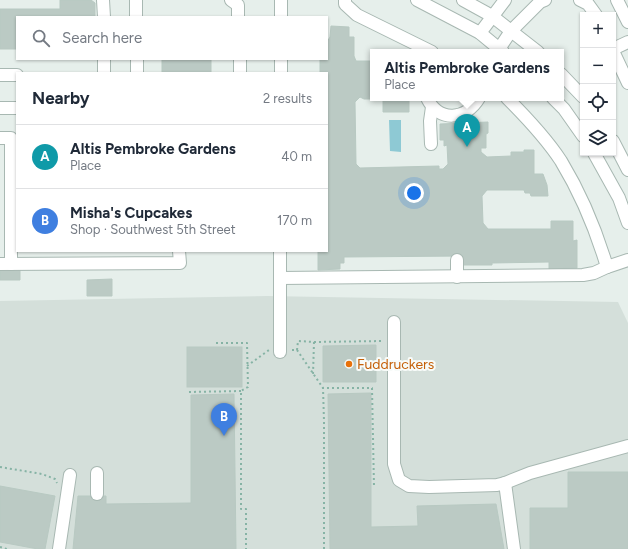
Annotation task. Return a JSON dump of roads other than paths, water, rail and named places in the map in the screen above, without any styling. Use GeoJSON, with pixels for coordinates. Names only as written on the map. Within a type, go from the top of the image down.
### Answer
{"type":"FeatureCollection","features":[{"type":"Feature","properties":{"kind":"street"},"geometry":{"type":"LineString","coordinates":[[104,0],[104,16]]}},
{"type":"Feature","properties":{"kind":"street"},"geometry":{"type":"LineString","coordinates":[[136,0],[136,16]]}},
{"type":"Feature","properties":{"kind":"street"},"geometry":{"type":"LineString","coordinates":[[231,0],[238,5],[238,16]]}},
{"type":"Feature","properties":{"kind":"street"},"geometry":{"type":"LineString","coordinates":[[281,0],[281,16]]}},
{"type":"Feature","properties":{"kind":"street"},"geometry":{"type":"LineString","coordinates":[[345,0],[345,4],[357,15],[426,49]]}},
{"type":"Feature","properties":{"kind":"street"},"geometry":{"type":"LineString","coordinates":[[417,0],[480,33],[498,49]]}},
{"type":"Feature","properties":{"kind":"street"},"geometry":{"type":"LineString","coordinates":[[463,0],[492,16],[534,49]]}},
{"type":"Feature","properties":{"kind":"street"},"geometry":{"type":"LineString","coordinates":[[480,33],[505,0]]}},
{"type":"Feature","properties":{"kind":"street"},"geometry":{"type":"LineString","coordinates":[[501,49],[511,31],[540,2],[545,0]]}},
{"type":"Feature","properties":{"kind":"street"},"geometry":{"type":"LineString","coordinates":[[580,0],[588,4],[594,12]]}},
{"type":"Feature","properties":{"kind":"street"},"geometry":{"type":"LineString","coordinates":[[617,0],[628,22]]}},
{"type":"Feature","properties":{"kind":"street"},"geometry":{"type":"LineString","coordinates":[[616,48],[628,42]]}},
{"type":"Feature","properties":{"kind":"street"},"geometry":{"type":"LineString","coordinates":[[616,57],[628,83]]}},
{"type":"Feature","properties":{"kind":"street"},"geometry":{"type":"LineString","coordinates":[[104,60],[104,72]]}},
{"type":"Feature","properties":{"kind":"street"},"geometry":{"type":"LineString","coordinates":[[137,60],[137,72]]}},
{"type":"Feature","properties":{"kind":"street"},"geometry":{"type":"LineString","coordinates":[[240,60],[240,72]]}},
{"type":"Feature","properties":{"kind":"street"},"geometry":{"type":"LineString","coordinates":[[281,60],[281,72]]}},
{"type":"Feature","properties":{"kind":"street"},"geometry":{"type":"LineString","coordinates":[[0,75],[16,75]]}},
{"type":"Feature","properties":{"kind":"street"},"geometry":{"type":"LineString","coordinates":[[564,77],[580,94]]}},
{"type":"Feature","properties":{"kind":"street"},"geometry":{"type":"LineString","coordinates":[[429,103],[440,113],[449,116],[467,112],[477,101]]}},
{"type":"Feature","properties":{"kind":"street"},"geometry":{"type":"LineString","coordinates":[[510,101],[530,122],[560,160],[582,197],[607,267]]}},
{"type":"Feature","properties":{"kind":"street"},"geometry":{"type":"LineString","coordinates":[[556,101],[564,109],[580,132]]}},
{"type":"Feature","properties":{"kind":"street"},"geometry":{"type":"LineString","coordinates":[[429,103],[431,144]]}},
{"type":"Feature","properties":{"kind":"street"},"geometry":{"type":"LineString","coordinates":[[0,108],[16,108]]}},
{"type":"Feature","properties":{"kind":"street"},"geometry":{"type":"LineString","coordinates":[[0,138],[11,138],[6,264],[136,257],[180,263],[180,252]]}},
{"type":"Feature","properties":{"kind":"street"},"geometry":{"type":"LineString","coordinates":[[616,147],[628,170]]}},
{"type":"Feature","properties":{"kind":"street"},"geometry":{"type":"LineString","coordinates":[[596,156],[619,198],[628,223]]}},
{"type":"Feature","properties":{"kind":"street"},"geometry":{"type":"LineString","coordinates":[[280,252],[281,350]]}},
{"type":"Feature","properties":{"kind":"street"},"geometry":{"type":"LineString","coordinates":[[457,260],[457,277]]}},
{"type":"Feature","properties":{"kind":"street"},"geometry":{"type":"LineString","coordinates":[[280,278],[583,275],[594,273],[628,260]]}},
{"type":"Feature","properties":{"kind":"street"},"geometry":{"type":"LineString","coordinates":[[394,322],[394,464],[399,480],[409,486],[488,486],[505,483],[530,473],[628,446]]}},
{"type":"Feature","properties":{"kind":"street"},"geometry":{"type":"LineString","coordinates":[[97,473],[97,494]]}},
{"type":"Feature","properties":{"kind":"street"},"geometry":{"type":"LineString","coordinates":[[60,549],[70,475]]}},
{"type":"Feature","properties":{"kind":"street"},"geometry":{"type":"LineString","coordinates":[[505,483],[514,549]]}},
{"type":"Feature","properties":{"kind":"water"},"geometry":{"type":"Polygon","coordinates":[[[389,120],[401,120],[401,152],[390,151],[389,120]]]}},
{"type":"Feature","properties":{"kind":"place","name":"Altis Pembroke Gardens"},"geometry":{"type":"Point","coordinates":[467,147]}},
{"type":"Feature","properties":{"kind":"place","name":"Fuddruckers"},"geometry":{"type":"Point","coordinates":[349,364]}},
{"type":"Feature","properties":{"kind":"place","name":"Misha's Cupcakes"},"geometry":{"type":"Point","coordinates":[224,436]}}]}
